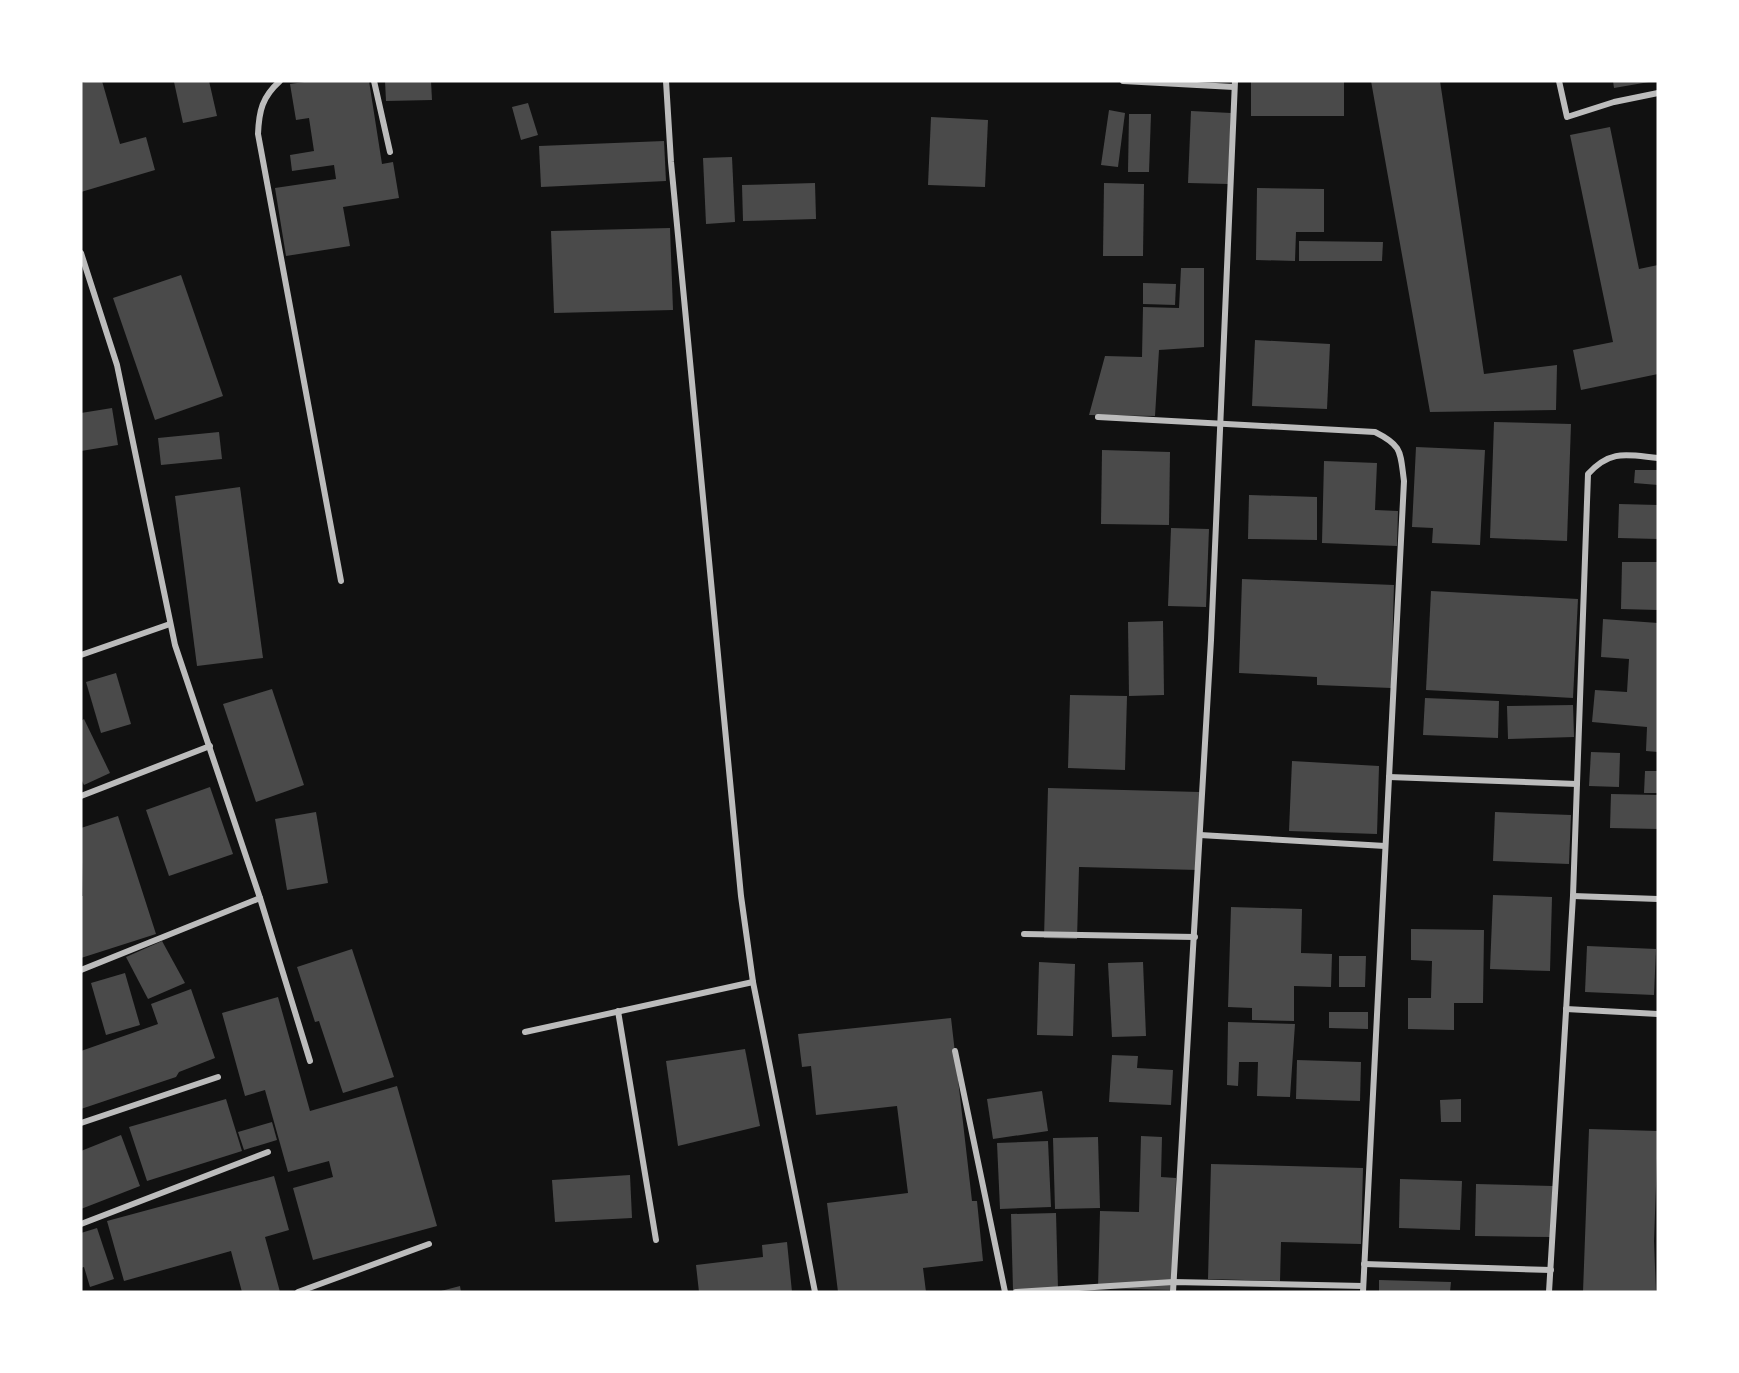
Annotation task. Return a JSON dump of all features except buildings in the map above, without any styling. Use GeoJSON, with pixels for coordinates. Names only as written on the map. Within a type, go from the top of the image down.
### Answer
{"type":"FeatureCollection","features":[{"type":"Feature","properties":{"kind":"street"},"geometry":{"type":"LineString","coordinates":[[280,81],[263,100],[258,134],[341,581]]}},
{"type":"Feature","properties":{"kind":"street"},"geometry":{"type":"LineString","coordinates":[[374,81],[390,152]]}},
{"type":"Feature","properties":{"kind":"street"},"geometry":{"type":"LineString","coordinates":[[666,81],[671,162],[740,884],[753,982],[815,1292]]}},
{"type":"Feature","properties":{"kind":"street"},"geometry":{"type":"LineString","coordinates":[[1123,81],[1235,84],[1221,424],[1195,937],[1173,1292]]}},
{"type":"Feature","properties":{"kind":"street"},"geometry":{"type":"LineString","coordinates":[[1559,81],[1567,117],[1614,102],[1658,93]]}},
{"type":"Feature","properties":{"kind":"street"},"geometry":{"type":"LineString","coordinates":[[81,253],[117,365],[170,624],[261,898],[310,1061]]}},
{"type":"Feature","properties":{"kind":"street"},"geometry":{"type":"LineString","coordinates":[[1016,1292],[1173,1282],[1363,1289],[1404,482],[1401,458],[1394,441],[1375,432],[1098,417]]}},
{"type":"Feature","properties":{"kind":"street"},"geometry":{"type":"LineString","coordinates":[[1549,1292],[1573,896],[1588,474],[1600,461],[1619,454],[1658,458]]}},
{"type":"Feature","properties":{"kind":"street"},"geometry":{"type":"LineString","coordinates":[[81,655],[170,624]]}},
{"type":"Feature","properties":{"kind":"street"},"geometry":{"type":"LineString","coordinates":[[81,796],[210,746]]}},
{"type":"Feature","properties":{"kind":"street"},"geometry":{"type":"LineString","coordinates":[[1389,777],[1577,784]]}},
{"type":"Feature","properties":{"kind":"street"},"geometry":{"type":"LineString","coordinates":[[1200,835],[1385,846]]}},
{"type":"Feature","properties":{"kind":"street"},"geometry":{"type":"LineString","coordinates":[[1573,896],[1658,899]]}},
{"type":"Feature","properties":{"kind":"street"},"geometry":{"type":"LineString","coordinates":[[81,969],[261,898]]}},
{"type":"Feature","properties":{"kind":"street"},"geometry":{"type":"LineString","coordinates":[[1024,934],[1195,937]]}},
{"type":"Feature","properties":{"kind":"street"},"geometry":{"type":"LineString","coordinates":[[525,1032],[753,982]]}},
{"type":"Feature","properties":{"kind":"street"},"geometry":{"type":"LineString","coordinates":[[1566,1009],[1658,1014]]}},
{"type":"Feature","properties":{"kind":"street"},"geometry":{"type":"LineString","coordinates":[[618,1011],[656,1240]]}},
{"type":"Feature","properties":{"kind":"street"},"geometry":{"type":"LineString","coordinates":[[956,1051],[1005,1292]]}},
{"type":"Feature","properties":{"kind":"street"},"geometry":{"type":"LineString","coordinates":[[81,1123],[218,1077]]}},
{"type":"Feature","properties":{"kind":"street"},"geometry":{"type":"LineString","coordinates":[[81,1224],[268,1152]]}},
{"type":"Feature","properties":{"kind":"street"},"geometry":{"type":"LineString","coordinates":[[298,1292],[429,1244]]}},
{"type":"Feature","properties":{"kind":"street"},"geometry":{"type":"LineString","coordinates":[[1364,1264],[1551,1270]]}}]}
